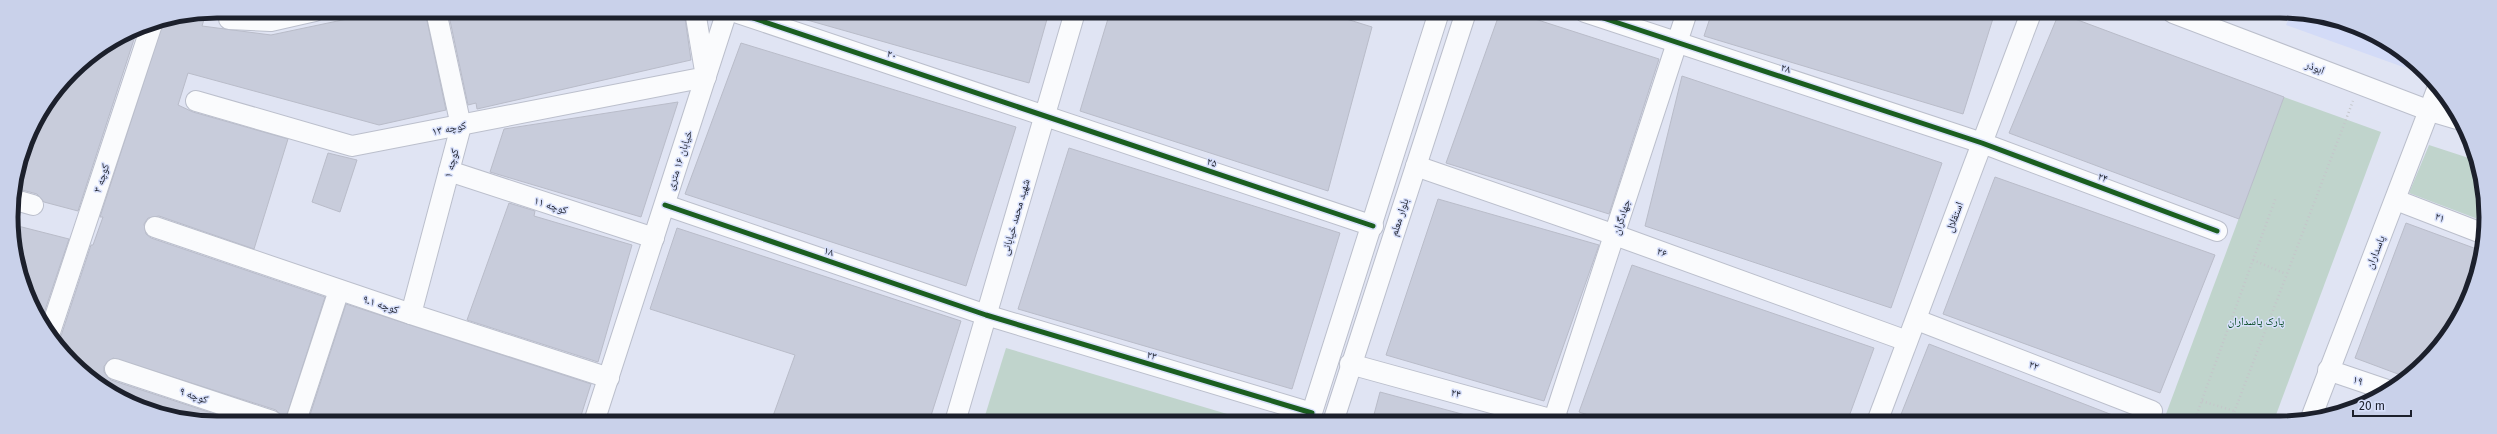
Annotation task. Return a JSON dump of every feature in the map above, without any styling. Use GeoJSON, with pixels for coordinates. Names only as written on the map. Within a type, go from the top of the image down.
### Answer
{"type":"FeatureCollection","features":[{"type":"Feature","properties":{"kind":"street"},"geometry":{"type":"LineString","coordinates":[[229,19],[271,20],[281,18]]}},
{"type":"Feature","properties":{"kind":"street","name":"کوچه ۱"},"geometry":{"type":"LineString","coordinates":[[411,314],[461,126],[438,18]]}},
{"type":"Feature","properties":{"kind":"street"},"geometry":{"type":"LineString","coordinates":[[696,18],[706,77]]}},
{"type":"Feature","properties":{"kind":"street","name":"خیابان ۱۶ متری"},"geometry":{"type":"LineString","coordinates":[[596,416],[725,18]]}},
{"type":"Feature","properties":{"kind":"street","name":"۲۰"},"geometry":{"type":"LineString","coordinates":[[753,18],[1045,116]]}},
{"type":"Feature","properties":{"kind":"street","name":"شهید محمد خیابانی"},"geometry":{"type":"LineString","coordinates":[[957,416],[1073,18]]}},
{"type":"Feature","properties":{"kind":"street","name":"بلوار معلم"},"geometry":{"type":"LineString","coordinates":[[1312,416],[1373,226],[1437,18]]}},
{"type":"Feature","properties":{"kind":"street","name":"بلوار معلم"},"geometry":{"type":"LineString","coordinates":[[1335,416],[1350,364],[1464,18]]}},
{"type":"Feature","properties":{"kind":"street","name":"۲۸"},"geometry":{"type":"LineString","coordinates":[[1603,18],[1982,142]]}},
{"type":"Feature","properties":{"kind":"street","name":"جهادگران"},"geometry":{"type":"LineString","coordinates":[[1558,416],[1684,18]]}},
{"type":"Feature","properties":{"kind":"street","name":"استقلال"},"geometry":{"type":"LineString","coordinates":[[1879,416],[1907,341],[1917,320],[2029,18]]}},
{"type":"Feature","properties":{"kind":"street","name":"ابوذر"},"geometry":{"type":"LineString","coordinates":[[2202,18],[2220,21],[2359,84],[2430,111],[2452,117]]}},
{"type":"Feature","properties":{"kind":"street","name":"کوچه ۳"},"geometry":{"type":"LineString","coordinates":[[52,327],[150,30]]}},
{"type":"Feature","properties":{"kind":"street","name":"کوچه ۱۳"},"geometry":{"type":"LineString","coordinates":[[196,101],[352,146],[461,126],[706,77]]}},
{"type":"Feature","properties":{"kind":"street","name":"پاسداران"},"geometry":{"type":"LineString","coordinates":[[2313,413],[2328,370],[2396,200],[2436,93]]}},
{"type":"Feature","properties":{"kind":"street","name":"۲۵"},"geometry":{"type":"LineString","coordinates":[[1045,116],[1373,226]]}},
{"type":"Feature","properties":{"kind":"street","name":"۲۴"},"geometry":{"type":"LineString","coordinates":[[1982,142],[2217,231]]}},
{"type":"Feature","properties":{"kind":"street","name":"۲۶"},"geometry":{"type":"LineString","coordinates":[[1416,166],[1615,235],[1907,341]]}},
{"type":"Feature","properties":{"kind":"street","name":"کوچه ۱۱"},"geometry":{"type":"LineString","coordinates":[[449,171],[654,238]]}},
{"type":"Feature","properties":{"kind":"street","name":"۲۱"},"geometry":{"type":"LineString","coordinates":[[2396,200],[2479,232]]}},
{"type":"Feature","properties":{"kind":"street"},"geometry":{"type":"LineString","coordinates":[[18,202],[33,205]]}},
{"type":"Feature","properties":{"kind":"street","name":"۱۸"},"geometry":{"type":"LineString","coordinates":[[665,205],[986,315]]}},
{"type":"Feature","properties":{"kind":"street","name":"کوچه ۹.۱"},"geometry":{"type":"LineString","coordinates":[[155,227],[411,314],[609,378]]}},
{"type":"Feature","properties":{"kind":"street"},"geometry":{"type":"LineString","coordinates":[[298,416],[339,290]]}},
{"type":"Feature","properties":{"kind":"street","name":"۲۳"},"geometry":{"type":"LineString","coordinates":[[986,315],[1305,416]]}},
{"type":"Feature","properties":{"kind":"street","name":"۲۲"},"geometry":{"type":"LineString","coordinates":[[1917,320],[2152,411]]}},
{"type":"Feature","properties":{"kind":"street","name":"۲۴"},"geometry":{"type":"LineString","coordinates":[[1350,364],[1538,416]]}},
{"type":"Feature","properties":{"kind":"street","name":"کوچه ۹"},"geometry":{"type":"LineString","coordinates":[[115,369],[257,416]]}},
{"type":"Feature","properties":{"kind":"street","name":"۱۹"},"geometry":{"type":"LineString","coordinates":[[2328,370],[2381,388]]}},
{"type":"Feature","properties":{"kind":"path"},"geometry":{"type":"LineString","coordinates":[[2232,416],[2359,84]]}},
{"type":"Feature","properties":{"kind":"path"},"geometry":{"type":"LineString","coordinates":[[2196,416],[2276,197]]}},
{"type":"Feature","properties":{"kind":"path"},"geometry":{"type":"LineString","coordinates":[[2253,260],[2286,274]]}},
{"type":"Feature","properties":{"kind":"path"},"geometry":{"type":"LineString","coordinates":[[2202,401],[2234,410]]}},
{"type":"Feature","properties":{"kind":"shaded area"},"geometry":{"type":"Polygon","coordinates":[[[2289,18],[2293,18],[2332,25],[2356,33],[2380,45],[2408,64],[2406,68],[2286,25],[2289,18]]]}},
{"type":"Feature","properties":{"kind":"green space","name":"پارک پاسداران"},"geometry":{"type":"Polygon","coordinates":[[[2284,97],[2381,132],[2276,416],[2165,416],[2284,97]]]}},
{"type":"Feature","properties":{"kind":"green space"},"geometry":{"type":"Polygon","coordinates":[[[2429,145],[2470,158],[2475,178],[2479,204],[2479,219],[2409,193],[2429,145]]]}},
{"type":"Feature","properties":{"kind":"green space"},"geometry":{"type":"Polygon","coordinates":[[[1006,348],[1234,416],[985,416],[1006,348]]]}},
{"type":"Feature","properties":{"kind":"building"},"geometry":{"type":"Polygon","coordinates":[[[204,18],[202,26],[271,35],[352,18],[426,18],[446,110],[379,125],[188,73],[178,105],[193,112],[288,139],[254,249],[159,216],[148,218],[144,224],[146,234],[151,238],[325,297],[287,416],[281,416],[276,410],[113,358],[104,366],[104,372],[111,380],[221,416],[204,416],[165,409],[141,401],[106,382],[76,358],[59,338],[91,245],[93,245],[103,217],[100,217],[162,26],[204,18]]]}},
{"type":"Feature","properties":{"kind":"building"},"geometry":{"type":"Polygon","coordinates":[[[449,18],[685,18],[691,60],[477,109],[476,103],[468,105],[449,18]]]}},
{"type":"Feature","properties":{"kind":"building"},"geometry":{"type":"Polygon","coordinates":[[[800,18],[1047,18],[1029,83],[800,18]]]}},
{"type":"Feature","properties":{"kind":"building"},"geometry":{"type":"Polygon","coordinates":[[[1108,18],[1343,18],[1372,27],[1328,191],[1080,111],[1108,18]]]}},
{"type":"Feature","properties":{"kind":"building"},"geometry":{"type":"Polygon","coordinates":[[[1498,18],[1532,18],[1659,59],[1609,214],[1446,163],[1498,18]]]}},
{"type":"Feature","properties":{"kind":"building"},"geometry":{"type":"Polygon","coordinates":[[[1710,18],[1993,18],[1963,114],[1704,36],[1710,18]]]}},
{"type":"Feature","properties":{"kind":"building"},"geometry":{"type":"Polygon","coordinates":[[[2057,18],[2072,18],[2284,97],[2239,219],[2009,133],[2057,18]]]}},
{"type":"Feature","properties":{"kind":"building"},"geometry":{"type":"Polygon","coordinates":[[[135,36],[78,211],[44,202],[37,194],[20,189],[25,165],[33,141],[45,117],[67,86],[86,67],[117,45],[135,36]]]}},
{"type":"Feature","properties":{"kind":"building"},"geometry":{"type":"Polygon","coordinates":[[[741,43],[1016,127],[966,286],[685,194],[741,43]]]}},
{"type":"Feature","properties":{"kind":"building"},"geometry":{"type":"Polygon","coordinates":[[[1682,76],[1942,163],[1891,308],[1645,226],[1682,76]]]}},
{"type":"Feature","properties":{"kind":"building"},"geometry":{"type":"Polygon","coordinates":[[[678,102],[641,217],[490,172],[504,129],[678,102]]]}},
{"type":"Feature","properties":{"kind":"building"},"geometry":{"type":"Polygon","coordinates":[[[1069,148],[1340,233],[1292,389],[1018,309],[1069,148]]]}},
{"type":"Feature","properties":{"kind":"building"},"geometry":{"type":"Polygon","coordinates":[[[328,153],[357,160],[340,212],[312,202],[328,153]]]}},
{"type":"Feature","properties":{"kind":"building"},"geometry":{"type":"Polygon","coordinates":[[[1995,177],[2215,255],[2160,393],[1943,314],[1995,177]]]}},
{"type":"Feature","properties":{"kind":"building"},"geometry":{"type":"Polygon","coordinates":[[[1438,199],[1599,245],[1544,401],[1386,355],[1438,199]]]}},
{"type":"Feature","properties":{"kind":"building"},"geometry":{"type":"Polygon","coordinates":[[[509,203],[535,211],[534,216],[632,245],[598,362],[467,320],[509,203]]]}},
{"type":"Feature","properties":{"kind":"building"},"geometry":{"type":"Polygon","coordinates":[[[2406,223],[2476,249],[2472,269],[2464,293],[2458,305],[2445,328],[2421,358],[2401,375],[2355,358],[2406,223]]]}},
{"type":"Feature","properties":{"kind":"building"},"geometry":{"type":"Polygon","coordinates":[[[18,226],[69,239],[44,314],[33,293],[25,269],[18,226]]]}},
{"type":"Feature","properties":{"kind":"building"},"geometry":{"type":"Polygon","coordinates":[[[677,228],[961,321],[931,416],[773,416],[795,355],[650,309],[677,228]]]}},
{"type":"Feature","properties":{"kind":"building"},"geometry":{"type":"Polygon","coordinates":[[[1632,265],[1874,348],[1849,416],[1591,416],[1579,412],[1632,265]]]}},
{"type":"Feature","properties":{"kind":"building"},"geometry":{"type":"Polygon","coordinates":[[[346,304],[591,384],[581,416],[310,416],[346,304]]]}},
{"type":"Feature","properties":{"kind":"building"},"geometry":{"type":"Polygon","coordinates":[[[1929,344],[2115,416],[1900,416],[1929,344]]]}},
{"type":"Feature","properties":{"kind":"building"},"geometry":{"type":"Polygon","coordinates":[[[1380,392],[1469,416],[1374,416],[1380,392]]]}},
{"type":"Feature","properties":{"kind":"cycle path"},"geometry":{"type":"LineString","coordinates":[[753,18],[1373,226]]}},
{"type":"Feature","properties":{"kind":"cycle path"},"geometry":{"type":"LineString","coordinates":[[1603,18],[1982,143],[2217,231]]}},
{"type":"Feature","properties":{"kind":"cycle path"},"geometry":{"type":"LineString","coordinates":[[665,205],[986,315],[1312,413]]}}]}
